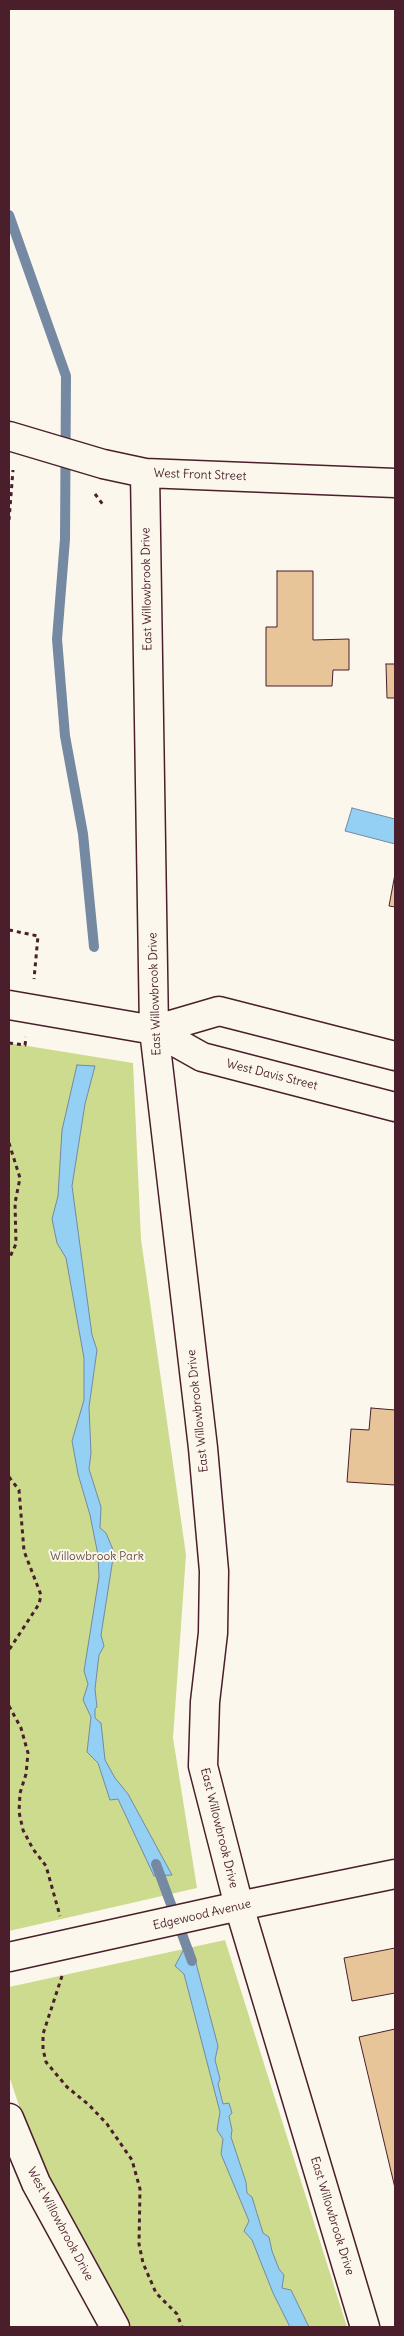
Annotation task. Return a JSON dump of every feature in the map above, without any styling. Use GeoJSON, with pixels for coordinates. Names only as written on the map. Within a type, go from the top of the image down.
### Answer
{"type":"FeatureCollection","features":[{"type":"Feature","properties":{"kind":"street","name":"West Front Street"},"geometry":{"type":"LineString","coordinates":[[14,438],[103,464],[145,473],[395,483]]}},
{"type":"Feature","properties":{"kind":"street","name":"East Willowbrook Drive"},"geometry":{"type":"LineString","coordinates":[[145,473],[154,1030],[203,1448],[214,1571],[213,1633],[205,1702],[203,1766],[240,1906],[365,2327]]}},
{"type":"Feature","properties":{"kind":"street","name":"West Davis Street"},"geometry":{"type":"LineString","coordinates":[[9,1005],[154,1030],[202,1057],[395,1107]]}},
{"type":"Feature","properties":{"kind":"street","name":"West Davis Street"},"geometry":{"type":"LineString","coordinates":[[154,1030],[218,1011],[395,1056]]}},
{"type":"Feature","properties":{"kind":"street","name":"Edgewood Avenue"},"geometry":{"type":"LineString","coordinates":[[9,1958],[240,1906],[395,1874]]}},
{"type":"Feature","properties":{"kind":"street","name":"West Willowbrook Drive"},"geometry":{"type":"LineString","coordinates":[[9,2118],[36,2183],[115,2327]]}},
{"type":"Feature","properties":{"kind":"path"},"geometry":{"type":"LineString","coordinates":[[9,520],[12,469],[18,471]]}},
{"type":"Feature","properties":{"kind":"path"},"geometry":{"type":"LineString","coordinates":[[96,494],[104,506]]}},
{"type":"Feature","properties":{"kind":"path"},"geometry":{"type":"LineString","coordinates":[[9,1143],[20,1178],[15,1203],[16,1244],[9,1259]]}},
{"type":"Feature","properties":{"kind":"path"},"geometry":{"type":"LineString","coordinates":[[9,1477],[19,1490],[24,1551],[41,1595],[39,1604],[9,1650]]}},
{"type":"Feature","properties":{"kind":"path"},"geometry":{"type":"LineString","coordinates":[[9,1706],[21,1728],[28,1753],[26,1774],[20,1793],[19,1812],[23,1830],[33,1849],[46,1866],[67,1945],[67,1958],[43,2034],[46,2062],[66,2086],[89,2105],[107,2124],[132,2160],[140,2189],[139,2244],[143,2263],[156,2293],[177,2314],[182,2327]]}},
{"type":"Feature","properties":{"kind":"green space","name":"Willowbrook Park"},"geometry":{"type":"Polygon","coordinates":[[[9,1043],[133,1063],[141,1239],[186,1555],[173,1738],[197,1888],[9,1931],[9,1043]]]}},
{"type":"Feature","properties":{"kind":"green space"},"geometry":{"type":"Polygon","coordinates":[[[225,1940],[347,2327],[131,2327],[46,2185],[9,2076],[9,1987],[225,1940]]]}},
{"type":"Feature","properties":{"kind":"water"},"geometry":{"type":"Polygon","coordinates":[[[352,808],[395,819],[395,844],[345,831],[352,808]]]}},
{"type":"Feature","properties":{"kind":"water"},"geometry":{"type":"Polygon","coordinates":[[[77,1065],[95,1066],[85,1104],[72,1186],[92,1335],[97,1350],[89,1407],[91,1453],[89,1469],[101,1507],[100,1528],[106,1533],[114,1552],[101,1635],[104,1646],[99,1655],[95,1689],[97,1707],[95,1709],[95,1718],[101,1723],[105,1760],[115,1778],[128,1794],[172,1875],[154,1876],[118,1799],[110,1800],[98,1763],[87,1752],[91,1717],[83,1700],[88,1684],[84,1671],[99,1577],[98,1555],[72,1441],[84,1400],[84,1358],[66,1258],[57,1243],[52,1219],[58,1196],[62,1130],[77,1065]]]}},
{"type":"Feature","properties":{"kind":"water"},"geometry":{"type":"Polygon","coordinates":[[[192,1948],[218,2046],[215,2060],[220,2079],[218,2084],[223,2104],[229,2103],[232,2113],[229,2116],[232,2130],[231,2137],[246,2182],[247,2193],[252,2197],[263,2233],[269,2237],[279,2269],[284,2275],[282,2288],[291,2290],[309,2327],[290,2327],[273,2293],[252,2240],[244,2231],[249,2221],[221,2154],[223,2139],[217,2130],[220,2112],[184,1974],[175,1966],[184,1949],[192,1948]]]}},
{"type":"Feature","properties":{"kind":"building"},"geometry":{"type":"Polygon","coordinates":[[[277,571],[313,571],[313,640],[349,639],[349,670],[333,670],[332,686],[266,686],[266,627],[277,627],[277,571]]]}},
{"type":"Feature","properties":{"kind":"building"},"geometry":{"type":"Polygon","coordinates":[[[386,664],[395,664],[395,698],[387,698],[386,664]]]}},
{"type":"Feature","properties":{"kind":"building"},"geometry":{"type":"Polygon","coordinates":[[[395,874],[395,907],[389,906],[395,874]]]}},
{"type":"Feature","properties":{"kind":"building"},"geometry":{"type":"Polygon","coordinates":[[[371,1408],[395,1410],[395,1485],[347,1482],[351,1429],[369,1430],[371,1408]]]}},
{"type":"Feature","properties":{"kind":"building"},"geometry":{"type":"Polygon","coordinates":[[[395,1948],[395,1993],[352,2001],[344,1958],[395,1948]]]}},
{"type":"Feature","properties":{"kind":"building"},"geometry":{"type":"Polygon","coordinates":[[[395,2029],[395,2188],[359,2037],[395,2029]]]}},
{"type":"Feature","properties":{"kind":"waterway"},"geometry":{"type":"LineString","coordinates":[[9,215],[66,376],[65,539],[57,639],[65,736],[83,834],[94,947]]}},
{"type":"Feature","properties":{"kind":"waterway"},"geometry":{"type":"LineString","coordinates":[[156,1864],[192,1961]]}}]}
